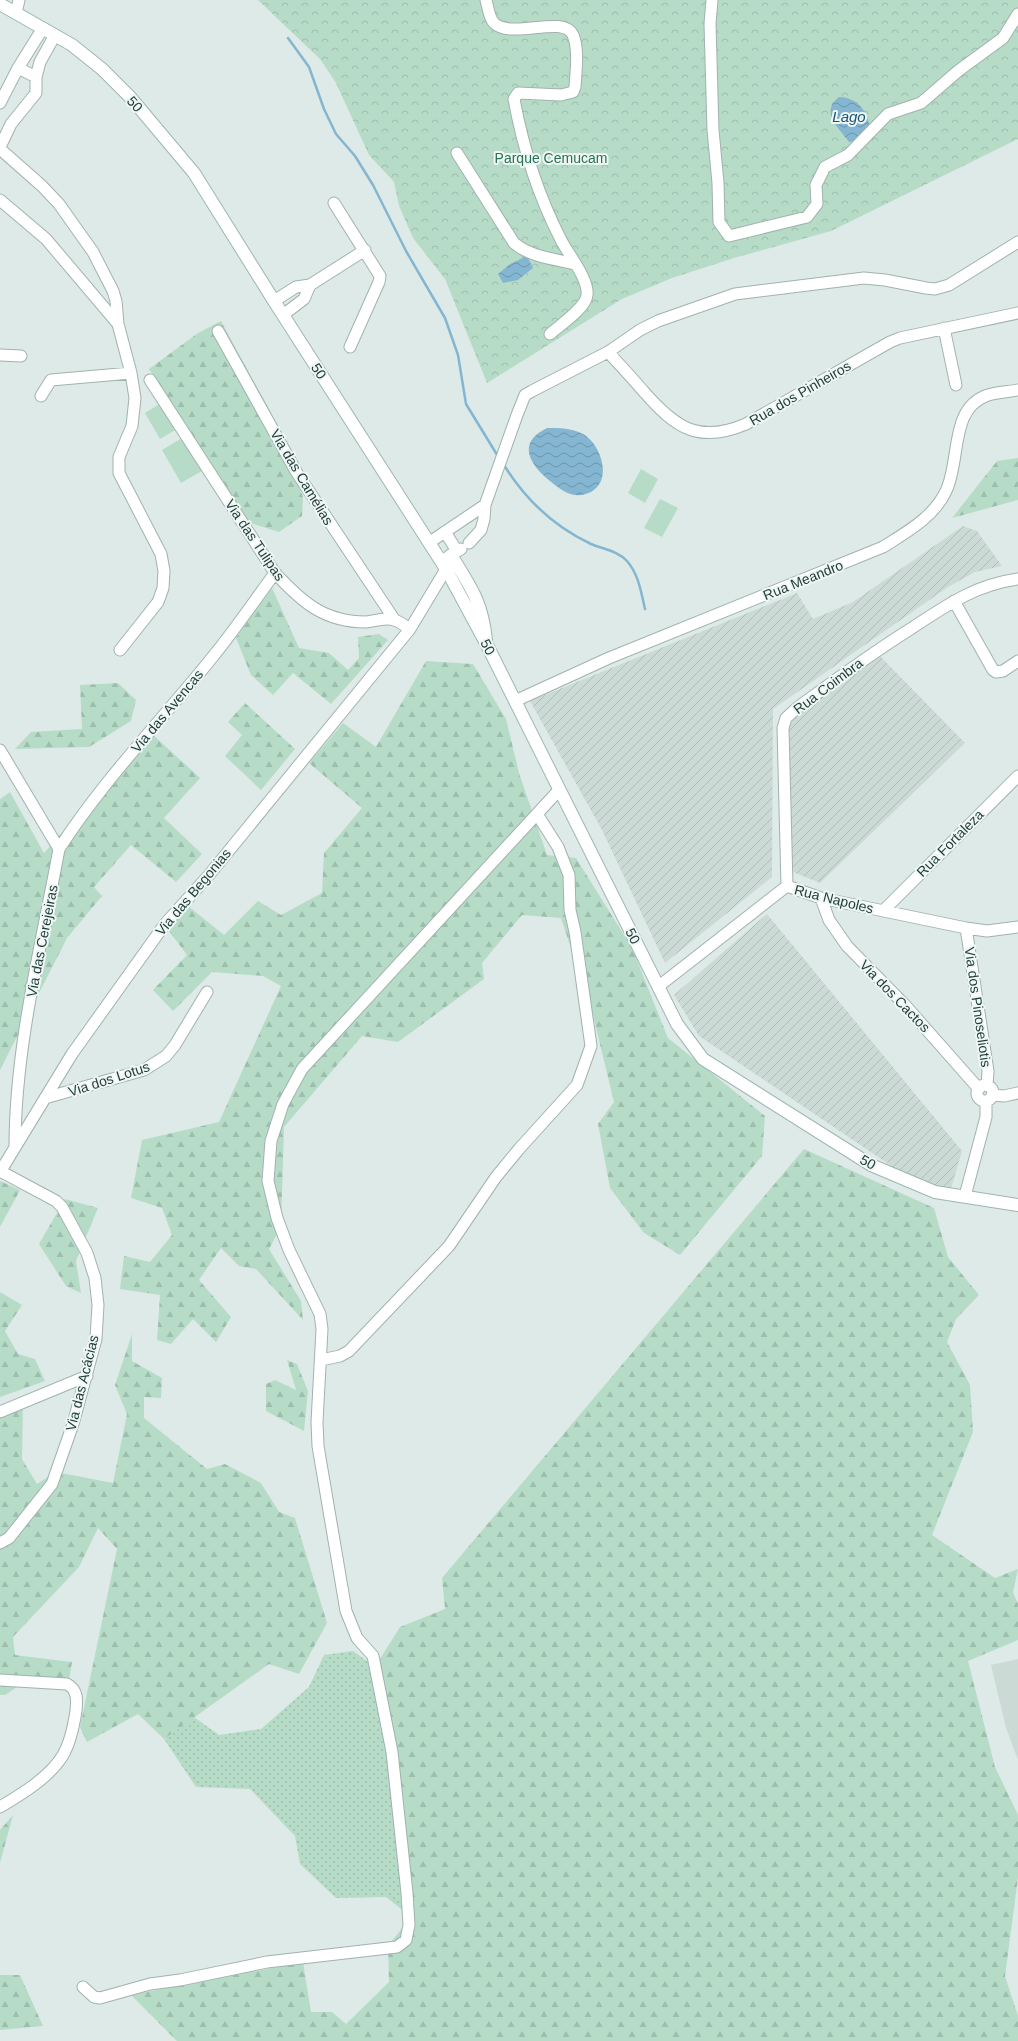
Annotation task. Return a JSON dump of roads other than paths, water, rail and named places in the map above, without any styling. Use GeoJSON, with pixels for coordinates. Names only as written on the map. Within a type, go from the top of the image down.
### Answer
{"type":"FeatureCollection","features":[{"type":"Feature","properties":{"kind":"main road","name":"50"},"geometry":{"type":"LineString","coordinates":[[0,4],[72,46],[102,69],[131,98],[194,173],[274,301],[430,542],[454,554],[487,645],[677,1024],[703,1059],[871,1165],[936,1192],[1018,1206]]}},
{"type":"Feature","properties":{"kind":"street"},"geometry":{"type":"LineString","coordinates":[[16,13],[19,0]]}},
{"type":"Feature","properties":{"kind":"street"},"geometry":{"type":"LineString","coordinates":[[486,0],[493,22],[501,28],[518,29],[562,26],[573,35],[575,44],[576,87],[573,92],[561,95],[518,93],[514,99],[520,128],[539,194],[565,248],[586,285],[588,293],[586,300],[579,309],[550,334]]}},
{"type":"Feature","properties":{"kind":"street"},"geometry":{"type":"LineString","coordinates":[[712,0],[710,24],[713,130],[718,183],[719,222],[729,236],[807,217],[817,204],[816,185],[825,167],[848,155],[888,114],[921,103],[958,71],[1003,38],[1018,14]]}},
{"type":"Feature","properties":{"kind":"street"},"geometry":{"type":"LineString","coordinates":[[0,103],[18,68],[43,28]]}},
{"type":"Feature","properties":{"kind":"street"},"geometry":{"type":"LineString","coordinates":[[55,36],[43,55],[36,78],[36,93],[11,124],[0,148],[42,186],[59,204],[93,252],[113,291],[118,324],[131,373],[135,398],[132,426],[120,457],[119,473],[160,554],[164,571],[163,588],[158,602],[120,650]]}},
{"type":"Feature","properties":{"kind":"street"},"geometry":{"type":"LineString","coordinates":[[18,68],[36,78]]}},
{"type":"Feature","properties":{"kind":"street"},"geometry":{"type":"LineString","coordinates":[[457,153],[514,243],[521,248],[538,255],[575,264]]}},
{"type":"Feature","properties":{"kind":"street"},"geometry":{"type":"LineString","coordinates":[[0,200],[46,239],[118,324]]}},
{"type":"Feature","properties":{"kind":"street"},"geometry":{"type":"LineString","coordinates":[[334,203],[365,250],[380,278],[350,347]]}},
{"type":"Feature","properties":{"kind":"street"},"geometry":{"type":"LineString","coordinates":[[394,619],[410,629],[454,554],[481,530],[484,519],[485,505],[517,415],[526,395],[532,391],[608,352],[640,330],[658,321],[702,304],[754,290],[864,278],[885,280],[926,288],[941,288],[949,285],[1018,242]]}},
{"type":"Feature","properties":{"kind":"street"},"geometry":{"type":"LineString","coordinates":[[274,301],[296,287],[310,285],[365,250]]}},
{"type":"Feature","properties":{"kind":"street"},"geometry":{"type":"LineString","coordinates":[[283,315],[304,299],[310,285]]}},
{"type":"Feature","properties":{"kind":"street","name":"Rua dos Pinheiros"},"geometry":{"type":"LineString","coordinates":[[608,352],[664,414],[679,425],[689,429],[703,432],[716,432],[733,430],[746,424],[890,342],[944,328],[1018,314]]}},
{"type":"Feature","properties":{"kind":"street"},"geometry":{"type":"LineString","coordinates":[[944,328],[956,385]]}},
{"type":"Feature","properties":{"kind":"street","name":"Via das Camélias"},"geometry":{"type":"LineString","coordinates":[[218,331],[296,473],[394,619]]}},
{"type":"Feature","properties":{"kind":"street"},"geometry":{"type":"LineString","coordinates":[[0,355],[21,356]]}},
{"type":"Feature","properties":{"kind":"street"},"geometry":{"type":"LineString","coordinates":[[41,396],[52,380],[131,373]]}},
{"type":"Feature","properties":{"kind":"street","name":"Via das Tulipas"},"geometry":{"type":"LineString","coordinates":[[150,380],[275,573],[309,606],[325,615],[343,620],[366,622],[394,619]]}},
{"type":"Feature","properties":{"kind":"street","name":"Rua Meandro"},"geometry":{"type":"LineString","coordinates":[[515,701],[609,658],[883,547],[921,522],[934,508],[946,491],[952,473],[964,416],[970,406],[988,396],[1018,390]]}},
{"type":"Feature","properties":{"kind":"street"},"geometry":{"type":"LineString","coordinates":[[430,542],[485,505]]}},
{"type":"Feature","properties":{"kind":"street"},"geometry":{"type":"LineString","coordinates":[[445,532],[454,554]]}},
{"type":"Feature","properties":{"kind":"street","name":"Via das Avencas"},"geometry":{"type":"LineString","coordinates":[[59,849],[75,824],[215,653],[275,573]]}},
{"type":"Feature","properties":{"kind":"street","name":"Rua Coimbra"},"geometry":{"type":"LineString","coordinates":[[787,886],[783,728],[786,718],[797,708],[874,652],[954,601],[987,585],[1018,579]]}},
{"type":"Feature","properties":{"kind":"street"},"geometry":{"type":"LineString","coordinates":[[954,601],[993,670],[996,672],[1003,671],[1018,660]]}},
{"type":"Feature","properties":{"kind":"street","name":"Via das Begonias"},"geometry":{"type":"LineString","coordinates":[[0,1171],[76,1047],[165,924],[209,875],[410,629]]}},
{"type":"Feature","properties":{"kind":"street"},"geometry":{"type":"LineString","coordinates":[[0,752],[59,849]]}},
{"type":"Feature","properties":{"kind":"street","name":"Rua Fortaleza"},"geometry":{"type":"LineString","coordinates":[[882,911],[1018,776]]}},
{"type":"Feature","properties":{"kind":"street"},"geometry":{"type":"LineString","coordinates":[[83,1986],[94,1997],[100,1998],[150,1984],[166,1983],[268,1962],[397,1947],[406,1940],[409,1925],[407,1892],[392,1752],[373,1656],[357,1638],[346,1611],[318,1446],[317,1422],[322,1329],[320,1314],[282,1231],[268,1181],[271,1141],[283,1104],[302,1068],[559,790]]}},
{"type":"Feature","properties":{"kind":"street"},"geometry":{"type":"LineString","coordinates":[[321,1360],[340,1356],[349,1351],[449,1246],[479,1200],[496,1178],[519,1149],[577,1085],[582,1074],[591,1046],[570,910],[569,875],[558,847],[537,814]]}},
{"type":"Feature","properties":{"kind":"street","name":"Via das Cerejeiras"},"geometry":{"type":"LineString","coordinates":[[15,1148],[15,1118],[28,1012],[59,849]]}},
{"type":"Feature","properties":{"kind":"street","name":"Rua Napoles"},"geometry":{"type":"LineString","coordinates":[[659,986],[787,886],[821,898],[966,928],[987,931],[1018,927]]}},
{"type":"Feature","properties":{"kind":"street","name":"Via dos Cactos"},"geometry":{"type":"LineString","coordinates":[[821,898],[829,920],[847,946],[904,1004],[986,1093]]}},
{"type":"Feature","properties":{"kind":"street","name":"Via dos Pinoseliotis"},"geometry":{"type":"LineString","coordinates":[[965,1196],[986,1117],[988,1071],[966,928]]}},
{"type":"Feature","properties":{"kind":"street","name":"Via dos Lotus"},"geometry":{"type":"LineString","coordinates":[[46,1098],[144,1070],[159,1062],[175,1045],[207,992]]}},
{"type":"Feature","properties":{"kind":"street"},"geometry":{"type":"LineString","coordinates":[[986,1093],[1004,1096],[1018,1093]]}},
{"type":"Feature","properties":{"kind":"street","name":"Via das Acácias"},"geometry":{"type":"LineString","coordinates":[[0,1171],[56,1201],[62,1207],[87,1253],[95,1278],[98,1305],[96,1339],[73,1424],[52,1484],[9,1538],[0,1543]]}},
{"type":"Feature","properties":{"kind":"street"},"geometry":{"type":"LineString","coordinates":[[0,1412],[86,1376]]}},
{"type":"Feature","properties":{"kind":"street"},"geometry":{"type":"LineString","coordinates":[[0,1680],[66,1684],[74,1690],[77,1700],[75,1722],[63,1754],[46,1775],[0,1807]]}},
{"type":"Feature","properties":{"kind":"water","name":"Lago"},"geometry":{"type":"Polygon","coordinates":[[[839,97],[856,103],[861,107],[867,117],[870,130],[859,141],[849,142],[833,120],[831,109],[833,103],[839,97]]]}},
{"type":"Feature","properties":{"kind":"water"},"geometry":{"type":"Polygon","coordinates":[[[527,256],[533,268],[518,280],[503,283],[498,274],[510,264],[527,256]]]}},
{"type":"Feature","properties":{"kind":"water"},"geometry":{"type":"Polygon","coordinates":[[[547,428],[565,429],[579,432],[589,439],[595,446],[602,462],[603,471],[602,479],[598,486],[591,492],[580,495],[568,493],[547,479],[534,464],[530,456],[529,449],[531,441],[537,434],[547,428]]]}},
{"type":"Feature","properties":{"kind":"waterway"},"geometry":{"type":"LineString","coordinates":[[288,38],[309,67],[324,109],[336,134],[355,156],[373,185],[406,251],[445,318],[458,355],[466,404],[499,458]]}},
{"type":"Feature","properties":{"kind":"waterway"},"geometry":{"type":"LineString","coordinates":[[504,465],[521,489],[553,520],[578,537],[591,544],[615,553],[627,561],[637,578],[645,609]]}},
{"type":"Feature","properties":{"kind":"park label","name":"Parque Cemucam"},"geometry":{"type":"Point","coordinates":[551,158]}}]}
